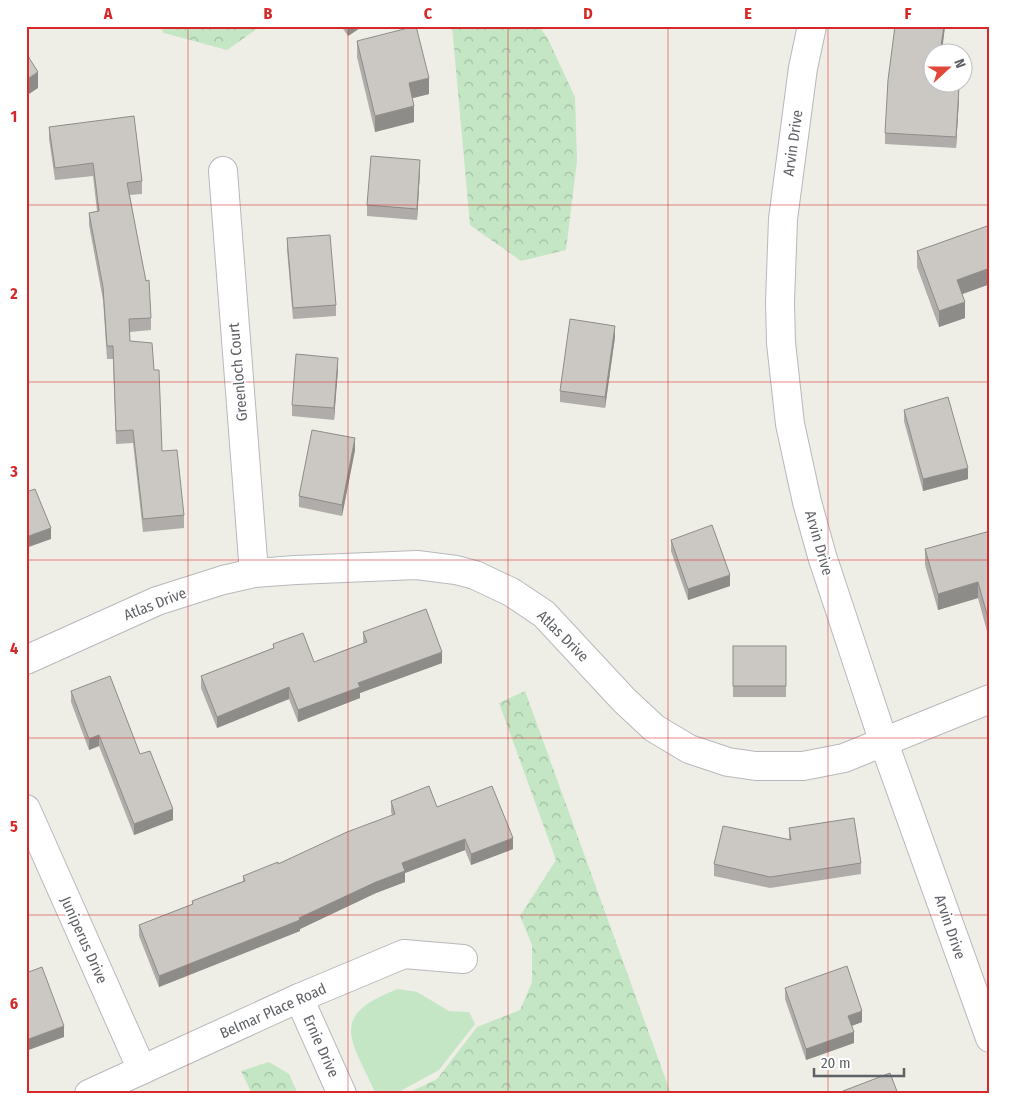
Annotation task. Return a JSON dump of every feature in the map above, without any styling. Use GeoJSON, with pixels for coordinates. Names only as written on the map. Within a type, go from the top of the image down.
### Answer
{"type":"FeatureCollection","features":[{"type":"Feature","properties":{"kind":"street","name":"Arvin Drive"},"geometry":{"type":"LineString","coordinates":[[812,26],[803,68],[783,219],[780,302],[781,343],[790,424],[807,502],[822,556],[884,743],[990,1038]]}},
{"type":"Feature","properties":{"kind":"street","name":"Greenloch Court"},"geometry":{"type":"LineString","coordinates":[[223,171],[254,573]]}},
{"type":"Feature","properties":{"kind":"street","name":"Atlas Drive"},"geometry":{"type":"LineString","coordinates":[[26,660],[158,601],[223,580],[254,573],[417,565],[456,570],[475,575],[512,592],[544,614],[624,700],[654,728],[690,749],[728,762],[756,766],[803,766],[844,758],[990,699]]}},
{"type":"Feature","properties":{"kind":"street","name":"Juniperus Drive"},"geometry":{"type":"LineString","coordinates":[[26,810],[142,1070]]}},
{"type":"Feature","properties":{"kind":"street","name":"Belmar Place Road"},"geometry":{"type":"LineString","coordinates":[[89,1094],[299,998],[404,954],[463,959]]}},
{"type":"Feature","properties":{"kind":"street","name":"Ernie Drive"},"geometry":{"type":"LineString","coordinates":[[299,998],[342,1094]]}},
{"type":"Feature","properties":{"kind":"green space"},"geometry":{"type":"Polygon","coordinates":[[[159,26],[261,26],[227,50],[164,33],[159,26]]]}},
{"type":"Feature","properties":{"kind":"green space"},"geometry":{"type":"Polygon","coordinates":[[[452,26],[539,26],[548,39],[575,97],[577,161],[566,250],[521,261],[470,225],[452,26]]]}},
{"type":"Feature","properties":{"kind":"green space"},"geometry":{"type":"Polygon","coordinates":[[[525,691],[671,1094],[406,1094],[437,1079],[477,1027],[520,1010],[532,982],[532,945],[520,916],[556,860],[499,703],[525,691]]]}},
{"type":"Feature","properties":{"kind":"green space"},"geometry":{"type":"Polygon","coordinates":[[[398,989],[417,992],[449,1011],[469,1012],[475,1024],[439,1070],[395,1094],[376,1094],[353,1044],[351,1031],[353,1020],[361,1009],[376,999],[398,989]]]}},
{"type":"Feature","properties":{"kind":"green space"},"geometry":{"type":"Polygon","coordinates":[[[269,1062],[289,1074],[298,1094],[252,1094],[241,1071],[269,1062]]]}},
{"type":"Feature","properties":{"kind":"building"},"geometry":{"type":"Polygon","coordinates":[[[416,26],[429,78],[409,83],[414,106],[375,116],[357,41],[416,26]]]}},
{"type":"Feature","properties":{"kind":"building"},"geometry":{"type":"Polygon","coordinates":[[[895,26],[944,26],[942,42],[924,42],[924,92],[959,92],[956,137],[885,133],[888,80],[895,26]]]}},
{"type":"Feature","properties":{"kind":"building"},"geometry":{"type":"Polygon","coordinates":[[[26,53],[38,72],[26,80],[26,53]]]}},
{"type":"Feature","properties":{"kind":"building"},"geometry":{"type":"Polygon","coordinates":[[[134,116],[142,181],[127,183],[146,281],[149,280],[151,318],[129,319],[130,341],[152,343],[154,370],[159,370],[162,451],[177,450],[184,515],[143,519],[133,430],[116,431],[113,346],[107,346],[103,287],[89,213],[99,211],[93,163],[55,168],[49,127],[134,116]]]}},
{"type":"Feature","properties":{"kind":"building"},"geometry":{"type":"Polygon","coordinates":[[[371,156],[420,160],[417,209],[367,205],[371,156]]]}},
{"type":"Feature","properties":{"kind":"building"},"geometry":{"type":"Polygon","coordinates":[[[990,225],[990,268],[957,280],[965,302],[939,311],[917,251],[990,225]]]}},
{"type":"Feature","properties":{"kind":"building"},"geometry":{"type":"Polygon","coordinates":[[[330,235],[336,305],[293,308],[287,238],[330,235]]]}},
{"type":"Feature","properties":{"kind":"building"},"geometry":{"type":"Polygon","coordinates":[[[570,319],[615,326],[605,397],[560,391],[570,319]]]}},
{"type":"Feature","properties":{"kind":"building"},"geometry":{"type":"Polygon","coordinates":[[[296,354],[338,358],[334,408],[292,405],[296,354]]]}},
{"type":"Feature","properties":{"kind":"building"},"geometry":{"type":"Polygon","coordinates":[[[948,397],[968,468],[923,479],[904,410],[948,397]]]}},
{"type":"Feature","properties":{"kind":"building"},"geometry":{"type":"Polygon","coordinates":[[[312,430],[355,438],[342,505],[299,496],[312,430]]]}},
{"type":"Feature","properties":{"kind":"building"},"geometry":{"type":"Polygon","coordinates":[[[35,489],[51,528],[26,537],[26,492],[35,489]]]}},
{"type":"Feature","properties":{"kind":"building"},"geometry":{"type":"Polygon","coordinates":[[[712,525],[730,575],[688,589],[671,540],[712,525]]]}},
{"type":"Feature","properties":{"kind":"building"},"geometry":{"type":"Polygon","coordinates":[[[990,531],[990,618],[988,618],[978,582],[938,594],[925,549],[990,531]]]}},
{"type":"Feature","properties":{"kind":"building"},"geometry":{"type":"Polygon","coordinates":[[[426,609],[442,652],[358,683],[360,687],[298,710],[289,687],[217,717],[201,676],[274,648],[273,644],[303,633],[314,662],[367,642],[363,632],[426,609]]]}},
{"type":"Feature","properties":{"kind":"building"},"geometry":{"type":"Polygon","coordinates":[[[733,646],[786,646],[786,686],[733,686],[733,646]]]}},
{"type":"Feature","properties":{"kind":"building"},"geometry":{"type":"Polygon","coordinates":[[[110,676],[140,754],[150,751],[173,809],[134,824],[99,735],[89,739],[71,691],[110,676]]]}},
{"type":"Feature","properties":{"kind":"building"},"geometry":{"type":"Polygon","coordinates":[[[429,786],[437,807],[492,786],[513,838],[471,854],[465,839],[402,863],[405,871],[376,882],[299,918],[300,920],[159,976],[139,925],[193,904],[192,901],[245,881],[243,876],[278,862],[278,864],[347,832],[395,814],[391,801],[429,786]]]}},
{"type":"Feature","properties":{"kind":"building"},"geometry":{"type":"Polygon","coordinates":[[[854,818],[861,863],[770,877],[714,864],[723,826],[791,840],[789,828],[854,818]]]}},
{"type":"Feature","properties":{"kind":"building"},"geometry":{"type":"Polygon","coordinates":[[[847,966],[862,1011],[848,1016],[854,1032],[806,1049],[785,988],[847,966]]]}},
{"type":"Feature","properties":{"kind":"building"},"geometry":{"type":"Polygon","coordinates":[[[42,967],[64,1026],[26,1040],[26,973],[42,967]]]}},
{"type":"Feature","properties":{"kind":"building"},"geometry":{"type":"Polygon","coordinates":[[[890,1073],[898,1094],[845,1094],[843,1091],[890,1073]]]}}]}
